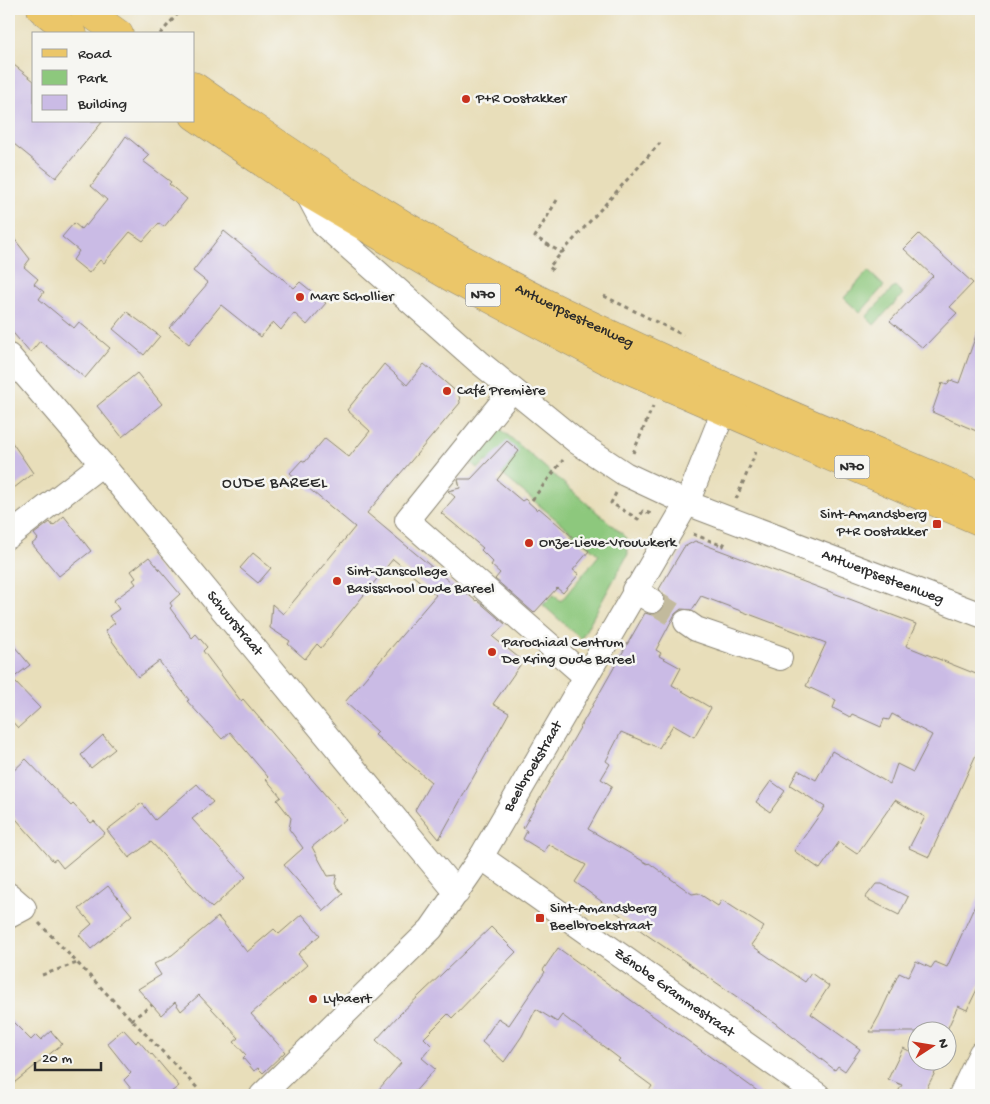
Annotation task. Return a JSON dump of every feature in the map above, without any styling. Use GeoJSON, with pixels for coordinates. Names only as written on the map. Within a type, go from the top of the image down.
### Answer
{"type":"FeatureCollection","features":[{"type":"Feature","properties":{"kind":"main road"},"geometry":{"type":"LineString","coordinates":[[41,9],[70,32]]}},
{"type":"Feature","properties":{"kind":"main road"},"geometry":{"type":"LineString","coordinates":[[84,9],[116,32]]}},
{"type":"Feature","properties":{"kind":"main road","name":"Antwerpsesteenweg"},"geometry":{"type":"LineString","coordinates":[[195,87],[337,184],[426,238],[728,400],[981,522]]}},
{"type":"Feature","properties":{"kind":"main road","name":"Antwerpsesteenweg"},"geometry":{"type":"LineString","coordinates":[[195,117],[308,193],[457,281],[606,360],[728,400],[776,409],[981,496]]}},
{"type":"Feature","properties":{"kind":"street","name":"Antwerpsesteenweg"},"geometry":{"type":"LineString","coordinates":[[308,193],[324,225],[512,390],[577,442],[629,476],[687,503],[981,615]]}},
{"type":"Feature","properties":{"kind":"street","name":"Schuurstraat"},"geometry":{"type":"LineString","coordinates":[[9,356],[102,464],[457,893]]}},
{"type":"Feature","properties":{"kind":"street"},"geometry":{"type":"LineString","coordinates":[[512,390],[407,520],[585,676]]}},
{"type":"Feature","properties":{"kind":"street","name":"Beelbroekstraat"},"geometry":{"type":"LineString","coordinates":[[262,1095],[430,929],[457,893],[481,857],[585,676],[643,596],[687,503],[728,400]]}},
{"type":"Feature","properties":{"kind":"street"},"geometry":{"type":"LineString","coordinates":[[9,536],[102,464]]}},
{"type":"Feature","properties":{"kind":"street"},"geometry":{"type":"LineString","coordinates":[[686,622],[696,628],[780,658]]}},
{"type":"Feature","properties":{"kind":"street","name":"Zénobe Grammestraat"},"geometry":{"type":"LineString","coordinates":[[481,857],[818,1095]]}},
{"type":"Feature","properties":{"kind":"street"},"geometry":{"type":"LineString","coordinates":[[961,1095],[981,1053]]}},
{"type":"Feature","properties":{"kind":"path"},"geometry":{"type":"LineString","coordinates":[[162,32],[182,9]]}},
{"type":"Feature","properties":{"kind":"path"},"geometry":{"type":"LineString","coordinates":[[553,270],[549,267],[660,143]]}},
{"type":"Feature","properties":{"kind":"path"},"geometry":{"type":"LineString","coordinates":[[557,200],[535,236],[562,253]]}},
{"type":"Feature","properties":{"kind":"path"},"geometry":{"type":"LineString","coordinates":[[604,296],[683,336]]}},
{"type":"Feature","properties":{"kind":"path"},"geometry":{"type":"LineString","coordinates":[[532,500],[577,442]]}},
{"type":"Feature","properties":{"kind":"path"},"geometry":{"type":"LineString","coordinates":[[728,518],[758,446]]}},
{"type":"Feature","properties":{"kind":"path"},"geometry":{"type":"LineString","coordinates":[[14,906],[77,963],[204,1095]]}},
{"type":"Feature","properties":{"kind":"path"},"geometry":{"type":"LineString","coordinates":[[42,975],[77,963]]}},
{"type":"Feature","properties":{"kind":"path"},"geometry":{"type":"LineString","coordinates":[[131,1020],[152,1005]]}},
{"type":"Feature","properties":{"kind":"green space"},"geometry":{"type":"Polygon","coordinates":[[[868,271],[884,286],[860,313],[844,298],[868,271]]]}},
{"type":"Feature","properties":{"kind":"green space"},"geometry":{"type":"Polygon","coordinates":[[[895,286],[903,294],[874,325],[866,317],[895,286]]]}},
{"type":"Feature","properties":{"kind":"green space"},"geometry":{"type":"Polygon","coordinates":[[[496,425],[627,538],[628,554],[581,639],[543,605],[553,595],[561,601],[599,555],[486,461],[478,469],[467,459],[496,425]]]}},
{"type":"Feature","properties":{"kind":"building"},"geometry":{"type":"Polygon","coordinates":[[[9,61],[32,79],[32,122],[102,122],[56,178],[9,140],[9,61]]]}},
{"type":"Feature","properties":{"kind":"building"},"geometry":{"type":"Polygon","coordinates":[[[126,136],[149,155],[143,161],[171,182],[169,184],[187,199],[164,227],[159,223],[143,241],[130,232],[104,263],[100,260],[89,273],[73,260],[79,251],[62,237],[74,223],[81,229],[85,224],[86,226],[107,200],[91,186],[126,136]]]}},
{"type":"Feature","properties":{"kind":"building"},"geometry":{"type":"Polygon","coordinates":[[[224,231],[294,288],[300,282],[326,303],[307,325],[294,313],[281,330],[273,322],[261,337],[221,305],[189,344],[169,328],[208,283],[193,271],[224,231]]]}},
{"type":"Feature","properties":{"kind":"building"},"geometry":{"type":"Polygon","coordinates":[[[9,232],[30,259],[24,267],[38,279],[34,284],[44,292],[39,299],[74,328],[79,322],[110,348],[85,378],[40,341],[30,353],[9,328],[9,232]]]}},
{"type":"Feature","properties":{"kind":"building"},"geometry":{"type":"Polygon","coordinates":[[[919,234],[973,283],[950,307],[957,313],[923,348],[890,321],[933,276],[904,249],[919,234]]]}},
{"type":"Feature","properties":{"kind":"building"},"geometry":{"type":"Polygon","coordinates":[[[127,312],[160,336],[144,355],[113,329],[127,312]]]}},
{"type":"Feature","properties":{"kind":"building"},"geometry":{"type":"Polygon","coordinates":[[[979,327],[981,327],[981,433],[932,412],[942,383],[947,385],[950,380],[959,383],[979,327]]]}},
{"type":"Feature","properties":{"kind":"building"},"geometry":{"type":"Polygon","coordinates":[[[384,364],[407,385],[424,364],[459,394],[460,403],[367,513],[463,593],[464,591],[477,600],[505,624],[493,637],[523,661],[493,704],[509,713],[439,839],[415,810],[431,782],[375,735],[378,732],[345,702],[436,595],[393,559],[321,648],[317,644],[305,659],[288,644],[290,641],[270,628],[272,604],[283,614],[355,527],[290,473],[302,460],[305,462],[325,438],[349,457],[370,431],[347,410],[384,364]]]}},
{"type":"Feature","properties":{"kind":"building"},"geometry":{"type":"Polygon","coordinates":[[[137,373],[162,404],[122,437],[97,406],[137,373]]]}},
{"type":"Feature","properties":{"kind":"building"},"geometry":{"type":"Polygon","coordinates":[[[9,438],[33,473],[9,492],[9,438]]]}},
{"type":"Feature","properties":{"kind":"building","name":"Onze-Lieve-Vrouwkerk"},"geometry":{"type":"Polygon","coordinates":[[[507,441],[519,451],[497,480],[522,501],[525,499],[537,510],[539,508],[589,551],[573,570],[579,574],[563,593],[557,588],[534,613],[495,579],[500,573],[491,565],[493,562],[481,550],[483,548],[441,513],[455,497],[448,491],[460,488],[458,479],[471,479],[507,441]]]}},
{"type":"Feature","properties":{"kind":"building"},"geometry":{"type":"Polygon","coordinates":[[[64,516],[91,551],[59,576],[32,544],[38,539],[34,534],[50,522],[53,526],[64,516]]]}},
{"type":"Feature","properties":{"kind":"building"},"geometry":{"type":"Polygon","coordinates":[[[695,541],[916,624],[906,646],[981,676],[981,744],[929,857],[909,848],[925,817],[895,800],[857,854],[839,842],[820,869],[794,851],[825,807],[790,785],[798,770],[816,780],[832,751],[890,784],[897,764],[913,772],[932,735],[892,714],[889,720],[884,719],[881,727],[852,714],[850,717],[833,708],[836,700],[806,686],[826,643],[701,596],[692,610],[681,609],[675,614],[656,650],[661,653],[659,656],[681,668],[672,685],[711,708],[694,737],[673,725],[659,748],[621,732],[606,761],[610,764],[601,779],[612,786],[588,829],[649,863],[692,894],[698,893],[718,906],[722,900],[764,927],[751,945],[805,982],[811,973],[829,986],[811,1014],[860,1049],[845,1071],[838,1066],[835,1070],[775,1023],[647,935],[575,882],[586,865],[548,844],[544,852],[523,839],[527,831],[523,828],[645,613],[652,615],[663,609],[666,602],[664,595],[659,589],[684,547],[695,541]]]}},
{"type":"Feature","properties":{"kind":"building"},"geometry":{"type":"Polygon","coordinates":[[[253,553],[271,568],[258,583],[240,568],[253,553]]]}},
{"type":"Feature","properties":{"kind":"building"},"geometry":{"type":"Polygon","coordinates":[[[149,557],[180,594],[170,603],[172,606],[170,608],[192,638],[196,634],[207,647],[203,651],[241,701],[243,699],[346,819],[312,847],[328,876],[337,875],[335,884],[343,894],[324,911],[284,865],[303,848],[289,829],[291,818],[277,800],[281,797],[266,779],[268,777],[230,732],[222,739],[187,701],[189,700],[159,661],[138,677],[105,631],[115,623],[109,616],[119,609],[113,601],[136,584],[133,580],[136,578],[131,571],[149,557]]]}},
{"type":"Feature","properties":{"kind":"building"},"geometry":{"type":"Polygon","coordinates":[[[9,640],[30,665],[12,679],[40,708],[18,728],[9,718],[9,640]]]}},
{"type":"Feature","properties":{"kind":"building"},"geometry":{"type":"Polygon","coordinates":[[[103,735],[115,749],[91,768],[81,755],[103,735]]]}},
{"type":"Feature","properties":{"kind":"building"},"geometry":{"type":"Polygon","coordinates":[[[26,759],[71,806],[73,804],[91,823],[94,821],[105,833],[63,868],[56,859],[53,861],[9,811],[9,775],[26,759]]]}},
{"type":"Feature","properties":{"kind":"building"},"geometry":{"type":"Polygon","coordinates":[[[771,781],[785,791],[770,812],[756,802],[771,781]]]}},
{"type":"Feature","properties":{"kind":"building"},"geometry":{"type":"Polygon","coordinates":[[[197,784],[213,802],[192,819],[246,877],[212,908],[151,842],[129,858],[107,830],[142,803],[155,820],[197,784]]]}},
{"type":"Feature","properties":{"kind":"building"},"geometry":{"type":"Polygon","coordinates":[[[876,884],[882,884],[908,897],[899,915],[865,898],[876,884]]]}},
{"type":"Feature","properties":{"kind":"building"},"geometry":{"type":"Polygon","coordinates":[[[108,886],[132,915],[91,949],[79,935],[92,924],[79,909],[108,886]]]}},
{"type":"Feature","properties":{"kind":"building"},"geometry":{"type":"Polygon","coordinates":[[[981,892],[981,981],[967,1010],[958,1006],[951,1022],[908,1022],[908,1032],[870,1032],[899,973],[908,977],[916,961],[931,968],[935,962],[947,967],[981,892]]]}},
{"type":"Feature","properties":{"kind":"building"},"geometry":{"type":"Polygon","coordinates":[[[302,914],[320,935],[298,954],[307,965],[251,1014],[285,1052],[263,1073],[258,1068],[254,1071],[243,1058],[246,1055],[234,1042],[239,1038],[199,995],[181,1011],[175,1002],[161,1015],[138,989],[161,975],[154,964],[172,955],[218,917],[247,952],[274,929],[279,934],[302,914]]]}},
{"type":"Feature","properties":{"kind":"building"},"geometry":{"type":"Polygon","coordinates":[[[491,927],[516,952],[452,1018],[448,1014],[424,1038],[432,1046],[422,1058],[435,1069],[412,1095],[374,1095],[401,1063],[376,1040],[398,1016],[491,927]]]}},
{"type":"Feature","properties":{"kind":"building"},"geometry":{"type":"Polygon","coordinates":[[[558,948],[763,1095],[646,1095],[652,1086],[618,1061],[620,1059],[562,1015],[557,1022],[536,1009],[522,1036],[504,1062],[482,1042],[498,1018],[509,1025],[545,972],[543,970],[558,948]]]}},
{"type":"Feature","properties":{"kind":"building"},"geometry":{"type":"Polygon","coordinates":[[[9,1018],[31,1040],[36,1035],[41,1040],[51,1031],[62,1044],[9,1087],[9,1018]]]}},
{"type":"Feature","properties":{"kind":"building"},"geometry":{"type":"Polygon","coordinates":[[[123,1029],[136,1043],[138,1040],[152,1054],[179,1086],[167,1095],[136,1095],[124,1080],[131,1073],[107,1043],[123,1029]]]}},
{"type":"Feature","properties":{"kind":"building"},"geometry":{"type":"Polygon","coordinates":[[[903,1048],[908,1050],[908,1072],[935,1072],[923,1095],[896,1095],[902,1085],[888,1079],[903,1048]]]}},
{"type":"Feature","properties":{"kind":"tunnel"},"geometry":{"type":"LineString","coordinates":[[652,601],[686,622]]}},
{"type":"Feature","properties":{"kind":"place","name":"P+R Oostakker"},"geometry":{"type":"Point","coordinates":[466,99]}},
{"type":"Feature","properties":{"kind":"place","name":"Marc Schollier"},"geometry":{"type":"Point","coordinates":[300,297]}},
{"type":"Feature","properties":{"kind":"place","name":"Café Première"},"geometry":{"type":"Point","coordinates":[447,391]}},
{"type":"Feature","properties":{"kind":"place","name":"Sint-Amandsberg P+R Oostakker"},"geometry":{"type":"Point","coordinates":[937,524]}},
{"type":"Feature","properties":{"kind":"place","name":"Onze-Lieve-Vrouwkerk"},"geometry":{"type":"Point","coordinates":[529,543]}},
{"type":"Feature","properties":{"kind":"place","name":"Sint-Janscollege Basisschool Oude Bareel"},"geometry":{"type":"Point","coordinates":[337,581]}},
{"type":"Feature","properties":{"kind":"place","name":"Parochiaal Centrum De Kring Oude Bareel"},"geometry":{"type":"Point","coordinates":[492,652]}},
{"type":"Feature","properties":{"kind":"place","name":"Sint-Amandsberg Beelbroekstraat"},"geometry":{"type":"Point","coordinates":[540,918]}},
{"type":"Feature","properties":{"kind":"place","name":"Lybaert"},"geometry":{"type":"Point","coordinates":[313,999]}},
{"type":"Feature","properties":{"kind":"district","name":"OUDE BAREEL"},"geometry":{"type":"Point","coordinates":[275,484]}}]}
